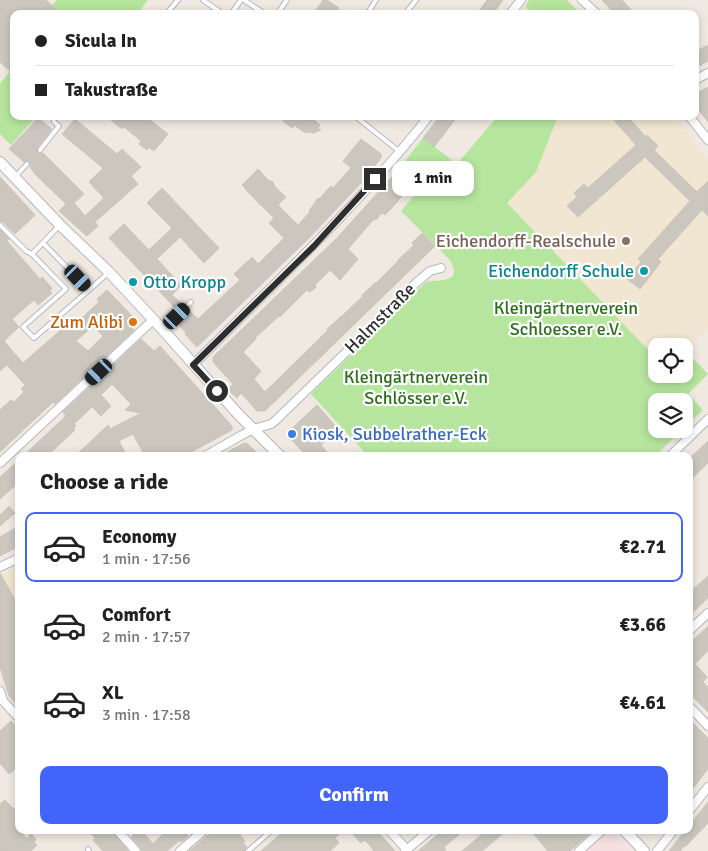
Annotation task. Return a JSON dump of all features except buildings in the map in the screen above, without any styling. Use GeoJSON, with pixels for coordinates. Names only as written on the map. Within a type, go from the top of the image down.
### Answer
{"type":"FeatureCollection","features":[{"type":"Feature","properties":{"kind":"main road"},"geometry":{"type":"LineString","coordinates":[[0,162],[60,225],[109,272],[238,414],[276,452]]}},
{"type":"Feature","properties":{"kind":"main road"},"geometry":{"type":"LineString","coordinates":[[628,834],[644,851]]}},
{"type":"Feature","properties":{"kind":"street"},"geometry":{"type":"LineString","coordinates":[[513,10],[521,0]]}},
{"type":"Feature","properties":{"kind":"street"},"geometry":{"type":"LineString","coordinates":[[582,0],[593,10]]}},
{"type":"Feature","properties":{"kind":"street"},"geometry":{"type":"LineString","coordinates":[[193,365],[314,246],[400,152],[426,120]]}},
{"type":"Feature","properties":{"kind":"street"},"geometry":{"type":"LineString","coordinates":[[692,120],[708,140]]}},
{"type":"Feature","properties":{"kind":"street","name":"Halmstraße"},"geometry":{"type":"LineString","coordinates":[[212,452],[254,429],[271,424],[276,420],[417,282],[430,271],[441,268]]}},
{"type":"Feature","properties":{"kind":"street"},"geometry":{"type":"LineString","coordinates":[[0,463],[153,320]]}},
{"type":"Feature","properties":{"kind":"street"},"geometry":{"type":"LineString","coordinates":[[674,452],[708,419]]}},
{"type":"Feature","properties":{"kind":"street"},"geometry":{"type":"LineString","coordinates":[[0,567],[15,560]]}},
{"type":"Feature","properties":{"kind":"street"},"geometry":{"type":"LineString","coordinates":[[693,627],[708,613]]}},
{"type":"Feature","properties":{"kind":"street"},"geometry":{"type":"LineString","coordinates":[[0,691],[3,700],[15,714]]}},
{"type":"Feature","properties":{"kind":"street"},"geometry":{"type":"LineString","coordinates":[[693,710],[708,726]]}},
{"type":"Feature","properties":{"kind":"street"},"geometry":{"type":"LineString","coordinates":[[693,806],[708,787]]}},
{"type":"Feature","properties":{"kind":"street"},"geometry":{"type":"LineString","coordinates":[[121,834],[136,851]]}},
{"type":"Feature","properties":{"kind":"street"},"geometry":{"type":"LineString","coordinates":[[180,851],[199,834]]}},
{"type":"Feature","properties":{"kind":"street"},"geometry":{"type":"LineString","coordinates":[[393,834],[406,850],[425,834]]}},
{"type":"Feature","properties":{"kind":"street"},"geometry":{"type":"LineString","coordinates":[[579,851],[597,834]]}},
{"type":"Feature","properties":{"kind":"street"},"geometry":{"type":"LineString","coordinates":[[657,851],[671,834]]}},
{"type":"Feature","properties":{"kind":"lane"},"geometry":{"type":"LineString","coordinates":[[169,10],[178,0]]}},
{"type":"Feature","properties":{"kind":"lane"},"geometry":{"type":"LineString","coordinates":[[203,0],[217,10]]}},
{"type":"Feature","properties":{"kind":"lane"},"geometry":{"type":"LineString","coordinates":[[234,10],[242,0],[258,10]]}},
{"type":"Feature","properties":{"kind":"lane"},"geometry":{"type":"LineString","coordinates":[[408,10],[416,0]]}},
{"type":"Feature","properties":{"kind":"lane"},"geometry":{"type":"LineString","coordinates":[[40,150],[59,126],[54,120]]}},
{"type":"Feature","properties":{"kind":"lane"},"geometry":{"type":"LineString","coordinates":[[361,120],[400,152]]}},
{"type":"Feature","properties":{"kind":"lane"},"geometry":{"type":"LineString","coordinates":[[14,177],[27,164]]}},
{"type":"Feature","properties":{"kind":"lane"},"geometry":{"type":"LineString","coordinates":[[0,225],[66,289],[23,327],[34,338],[109,272]]}},
{"type":"Feature","properties":{"kind":"lane"},"geometry":{"type":"LineString","coordinates":[[32,254],[60,225]]}},
{"type":"Feature","properties":{"kind":"lane"},"geometry":{"type":"LineString","coordinates":[[43,243],[89,290]]}},
{"type":"Feature","properties":{"kind":"lane"},"geometry":{"type":"LineString","coordinates":[[163,330],[191,302]]}},
{"type":"Feature","properties":{"kind":"lane"},"geometry":{"type":"LineString","coordinates":[[248,851],[268,834]]}},
{"type":"Feature","properties":{"kind":"shaded area","name":"Eichendorff-Realschule"},"geometry":{"type":"Polygon","coordinates":[[[556,120],[677,120],[708,159],[708,329],[693,343],[693,338],[648,338],[648,350],[506,203],[536,172],[556,120]]]}},
{"type":"Feature","properties":{"kind":"shaded area"},"geometry":{"type":"Polygon","coordinates":[[[15,568],[15,599],[2,575],[15,568]]]}},
{"type":"Feature","properties":{"kind":"shaded area"},"geometry":{"type":"Polygon","coordinates":[[[605,834],[615,834],[630,851],[585,851],[605,834]]]}},
{"type":"Feature","properties":{"kind":"green space"},"geometry":{"type":"Polygon","coordinates":[[[57,0],[148,0],[140,10],[57,10],[52,5],[57,0]]]}},
{"type":"Feature","properties":{"kind":"green space"},"geometry":{"type":"Polygon","coordinates":[[[529,0],[567,0],[577,10],[530,10],[525,6],[529,0]]]}},
{"type":"Feature","properties":{"kind":"green space"},"geometry":{"type":"Polygon","coordinates":[[[10,72],[10,120],[33,120],[11,145],[0,134],[0,83],[10,72]]]}},
{"type":"Feature","properties":{"kind":"green space"},"geometry":{"type":"Polygon","coordinates":[[[495,120],[556,120],[536,172],[507,203],[648,350],[648,383],[693,383],[693,358],[708,374],[689,393],[648,393],[648,438],[674,438],[659,452],[364,452],[311,394],[426,282],[448,279],[454,273],[450,260],[401,211],[428,179],[405,161],[423,138],[457,164],[495,120]]]}},
{"type":"Feature","properties":{"kind":"green space"},"geometry":{"type":"Polygon","coordinates":[[[693,399],[703,410],[693,419],[693,399]]]}},
{"type":"Feature","properties":{"kind":"place","name":"Eichendorff-Realschule"},"geometry":{"type":"Point","coordinates":[626,241]}},
{"type":"Feature","properties":{"kind":"place","name":"Eichendorff Schule"},"geometry":{"type":"Point","coordinates":[644,271]}},
{"type":"Feature","properties":{"kind":"place","name":"Otto Kropp"},"geometry":{"type":"Point","coordinates":[133,282]}},
{"type":"Feature","properties":{"kind":"place","name":"Zum Alibi"},"geometry":{"type":"Point","coordinates":[133,322]}},
{"type":"Feature","properties":{"kind":"place","name":"Kiosk, Subbelrather-Eck"},"geometry":{"type":"Point","coordinates":[292,434]}},
{"type":"Feature","properties":{"kind":"route"},"geometry":{"type":"LineString","coordinates":[[217,391],[193,365],[314,246],[375,179]]}},
{"type":"Feature","properties":{"kind":"park label","name":"Kleingärtnerverein Schloesser e.V."},"geometry":{"type":"Point","coordinates":[566,318]}},
{"type":"Feature","properties":{"kind":"park label","name":"Kleingärtnerverein Schlösser e.V."},"geometry":{"type":"Point","coordinates":[416,387]}}]}
